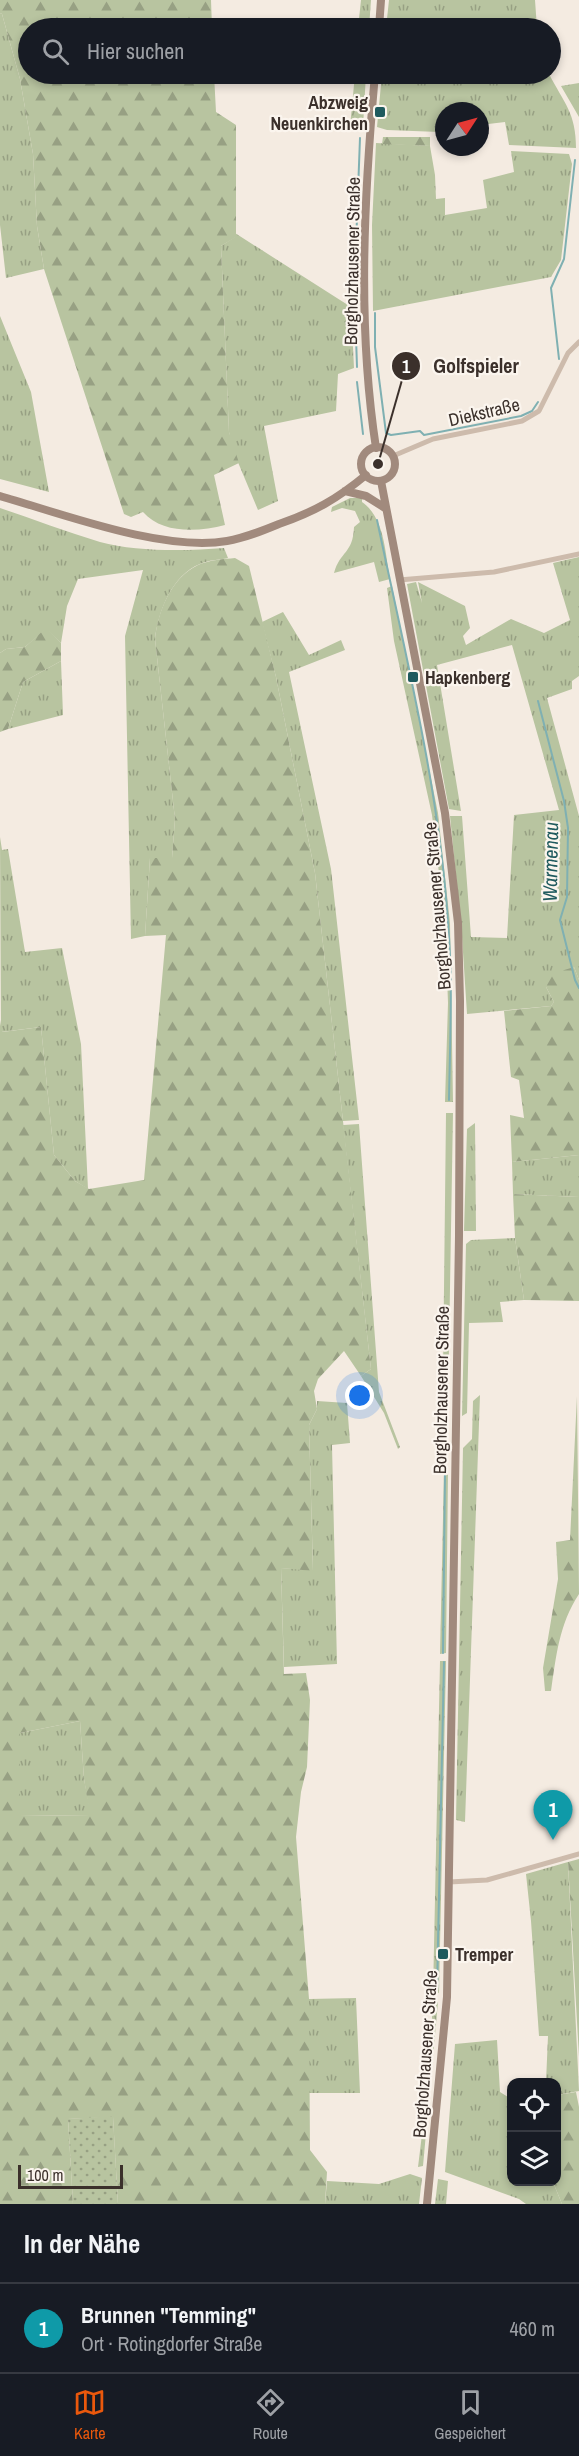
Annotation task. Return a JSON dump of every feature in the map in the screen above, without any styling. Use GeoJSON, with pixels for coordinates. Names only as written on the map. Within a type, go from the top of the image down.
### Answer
{"type":"FeatureCollection","features":[{"type":"Feature","properties":{"kind":"main road"},"geometry":{"type":"LineString","coordinates":[[380,18],[381,0]]}},
{"type":"Feature","properties":{"kind":"main road","name":"Borgholzhausener Straße"},"geometry":{"type":"LineString","coordinates":[[374,84],[365,238],[364,310],[376,448]]}},
{"type":"Feature","properties":{"kind":"main road"},"geometry":{"type":"LineString","coordinates":[[376,448],[386,449],[393,456],[395,466],[390,476],[381,481],[366,475],[362,467],[363,458],[368,451],[376,448]]}},
{"type":"Feature","properties":{"kind":"main road"},"geometry":{"type":"LineString","coordinates":[[0,496],[132,534],[200,542],[225,541],[251,535],[313,512],[366,475]]}},
{"type":"Feature","properties":{"kind":"main road","name":"Borgholzhausener Straße"},"geometry":{"type":"LineString","coordinates":[[381,481],[445,813],[458,923],[459,1236],[449,1882],[444,2041],[428,2204]]}},
{"type":"Feature","properties":{"kind":"main road"},"geometry":{"type":"LineString","coordinates":[[345,491],[366,496],[385,508]]}},
{"type":"Feature","properties":{"kind":"street","name":"Diekstraße"},"geometry":{"type":"LineString","coordinates":[[393,456],[433,439],[522,421],[535,415],[544,402],[568,353],[579,342]]}},
{"type":"Feature","properties":{"kind":"street"},"geometry":{"type":"LineString","coordinates":[[399,580],[494,572],[579,554]]}},
{"type":"Feature","properties":{"kind":"street"},"geometry":{"type":"LineString","coordinates":[[449,1882],[488,1880],[579,1854]]}},
{"type":"Feature","properties":{"kind":"green space"},"geometry":{"type":"Polygon","coordinates":[[[0,0],[211,0],[212,18],[18,18],[18,72],[0,13],[0,0]]]}},
{"type":"Feature","properties":{"kind":"green space"},"geometry":{"type":"Polygon","coordinates":[[[361,0],[371,0],[370,18],[359,18],[361,0]]]}},
{"type":"Feature","properties":{"kind":"green space"},"geometry":{"type":"Polygon","coordinates":[[[389,0],[535,0],[536,18],[387,18],[389,0]]]}},
{"type":"Feature","properties":{"kind":"green space"},"geometry":{"type":"Polygon","coordinates":[[[0,13],[18,72],[18,84],[21,84],[33,154],[37,226],[44,269],[6,278],[0,225],[0,13]]]}},
{"type":"Feature","properties":{"kind":"green space"},"geometry":{"type":"Polygon","coordinates":[[[579,83],[579,117],[561,86],[579,83]]]}},
{"type":"Feature","properties":{"kind":"green space"},"geometry":{"type":"Polygon","coordinates":[[[21,84],[215,84],[216,112],[236,125],[236,237],[221,246],[229,432],[239,463],[214,475],[225,525],[192,530],[170,528],[151,519],[143,512],[131,517],[124,514],[44,269],[37,226],[33,154],[21,84]]]}},
{"type":"Feature","properties":{"kind":"green space"},"geometry":{"type":"Polygon","coordinates":[[[354,84],[365,84],[363,127],[350,127],[354,84]]]}},
{"type":"Feature","properties":{"kind":"green space"},"geometry":{"type":"Polygon","coordinates":[[[381,84],[555,84],[571,117],[576,148],[509,145],[505,122],[489,124],[489,102],[435,102],[435,132],[387,130],[377,127],[381,84]]]}},
{"type":"Feature","properties":{"kind":"green space"},"geometry":{"type":"Polygon","coordinates":[[[383,137],[430,137],[430,146],[382,144],[383,137]]]}},
{"type":"Feature","properties":{"kind":"green space"},"geometry":{"type":"Polygon","coordinates":[[[376,143],[430,146],[436,199],[445,198],[445,215],[487,208],[483,180],[514,172],[511,151],[569,154],[572,164],[561,260],[551,277],[373,311],[372,225],[376,143]]]}},
{"type":"Feature","properties":{"kind":"green space"},"geometry":{"type":"Polygon","coordinates":[[[235,233],[351,307],[354,368],[338,374],[336,411],[264,426],[278,501],[258,510],[232,448],[229,432],[221,246],[235,237],[235,233]]]}},
{"type":"Feature","properties":{"kind":"green space"},"geometry":{"type":"Polygon","coordinates":[[[0,316],[31,392],[49,492],[0,479],[0,316]]]}},
{"type":"Feature","properties":{"kind":"green space"},"geometry":{"type":"Polygon","coordinates":[[[350,498],[362,498],[362,502],[370,509],[380,527],[390,579],[379,582],[374,562],[334,573],[349,548],[354,527],[360,522],[355,511],[342,508],[331,512],[332,507],[350,498]]]}},
{"type":"Feature","properties":{"kind":"green space"},"geometry":{"type":"Polygon","coordinates":[[[0,508],[100,542],[129,548],[162,550],[224,548],[228,558],[203,563],[190,569],[174,585],[159,617],[155,639],[175,819],[172,858],[150,858],[145,936],[131,939],[125,636],[143,570],[78,579],[67,606],[61,643],[46,629],[25,647],[6,649],[0,653],[0,508]]]}},
{"type":"Feature","properties":{"kind":"green space"},"geometry":{"type":"Polygon","coordinates":[[[579,557],[579,676],[572,681],[572,689],[547,698],[579,816],[579,980],[574,967],[546,987],[554,1002],[551,1006],[467,1014],[450,816],[462,816],[471,937],[507,938],[514,815],[559,810],[512,645],[437,665],[461,811],[449,809],[407,584],[416,582],[422,603],[418,582],[465,606],[470,628],[463,636],[466,645],[511,619],[544,633],[570,620],[553,563],[579,557]]]}},
{"type":"Feature","properties":{"kind":"green space"},"geometry":{"type":"Polygon","coordinates":[[[235,558],[249,566],[276,677],[315,873],[371,1369],[361,1376],[344,1351],[318,1379],[314,1391],[317,1409],[309,1425],[313,1571],[281,1568],[284,1674],[306,1673],[310,1700],[307,1767],[301,1792],[296,1837],[309,1999],[310,2150],[327,2172],[325,2204],[118,2204],[113,2117],[68,2119],[73,2204],[0,2204],[0,1020],[2,1032],[41,1027],[54,1155],[75,1181],[89,1189],[144,1180],[166,935],[145,936],[150,858],[172,858],[175,819],[155,639],[163,607],[180,578],[202,563],[235,558]],[[80,1721],[20,1733],[20,1816],[90,1815],[84,1779],[80,1721]]]}},
{"type":"Feature","properties":{"kind":"green space"},"geometry":{"type":"Polygon","coordinates":[[[392,586],[438,813],[450,923],[453,1102],[445,1102],[448,1003],[445,923],[432,815],[394,641],[387,588],[392,586]]]}},
{"type":"Feature","properties":{"kind":"green space"},"geometry":{"type":"Polygon","coordinates":[[[283,612],[309,655],[341,640],[345,650],[289,672],[331,869],[359,1120],[343,1121],[315,873],[276,677],[262,622],[283,612]]]}},
{"type":"Feature","properties":{"kind":"green space"},"geometry":{"type":"Polygon","coordinates":[[[46,628],[61,643],[61,661],[23,682],[8,729],[0,732],[0,653],[6,649],[25,647],[46,628]]]}},
{"type":"Feature","properties":{"kind":"green space"},"geometry":{"type":"Polygon","coordinates":[[[61,661],[63,715],[8,729],[23,682],[61,661]]]}},
{"type":"Feature","properties":{"kind":"green space"},"geometry":{"type":"Polygon","coordinates":[[[0,837],[2,850],[8,849],[25,952],[62,948],[81,1044],[88,1189],[75,1181],[54,1155],[41,1027],[1,1032],[0,837]]]}},
{"type":"Feature","properties":{"kind":"green space"},"geometry":{"type":"Polygon","coordinates":[[[574,967],[579,980],[579,1155],[512,1162],[510,1115],[524,1118],[519,1080],[511,1077],[504,1011],[551,1006],[554,1002],[546,987],[548,975],[574,967]]]}},
{"type":"Feature","properties":{"kind":"green space"},"geometry":{"type":"Polygon","coordinates":[[[446,1113],[453,1113],[447,1463],[442,1464],[446,1113]]]}},
{"type":"Feature","properties":{"kind":"green space"},"geometry":{"type":"Polygon","coordinates":[[[475,1123],[476,1231],[464,1231],[467,1129],[475,1123]]]}},
{"type":"Feature","properties":{"kind":"green space"},"geometry":{"type":"Polygon","coordinates":[[[359,1124],[379,1392],[400,1447],[398,1449],[384,1413],[361,1376],[371,1369],[343,1125],[359,1124]]]}},
{"type":"Feature","properties":{"kind":"green space"},"geometry":{"type":"Polygon","coordinates":[[[579,1155],[579,1197],[513,1194],[512,1162],[579,1155]]]}},
{"type":"Feature","properties":{"kind":"green space"},"geometry":{"type":"Polygon","coordinates":[[[513,1194],[579,1197],[579,1301],[524,1300],[515,1238],[513,1194]]]}},
{"type":"Feature","properties":{"kind":"green space"},"geometry":{"type":"Polygon","coordinates":[[[515,1238],[524,1300],[500,1302],[503,1322],[469,1323],[467,1413],[462,1416],[466,1244],[471,1240],[515,1238]]]}},
{"type":"Feature","properties":{"kind":"green space"},"geometry":{"type":"Polygon","coordinates":[[[480,1395],[465,1822],[456,1820],[463,1448],[472,1439],[473,1401],[480,1395]]]}},
{"type":"Feature","properties":{"kind":"green space"},"geometry":{"type":"Polygon","coordinates":[[[577,1396],[579,1594],[563,1629],[551,1691],[545,1691],[543,1668],[558,1579],[556,1542],[570,1540],[577,1396]]]}},
{"type":"Feature","properties":{"kind":"green space"},"geometry":{"type":"Polygon","coordinates":[[[317,1401],[347,1403],[350,1443],[332,1445],[337,1664],[284,1667],[281,1568],[313,1570],[309,1425],[317,1409],[317,1401]]]}},
{"type":"Feature","properties":{"kind":"green space"},"geometry":{"type":"Polygon","coordinates":[[[444,1472],[448,1472],[446,1653],[440,1654],[444,1472]]]}},
{"type":"Feature","properties":{"kind":"green space"},"geometry":{"type":"Polygon","coordinates":[[[440,1661],[446,1661],[439,1993],[433,1994],[440,1661]]]}},
{"type":"Feature","properties":{"kind":"green space"},"geometry":{"type":"Polygon","coordinates":[[[80,1721],[84,1779],[91,1815],[20,1816],[20,1733],[80,1721]]]}},
{"type":"Feature","properties":{"kind":"green space"},"geometry":{"type":"Polygon","coordinates":[[[579,1859],[579,2057],[568,1862],[579,1859]]]}},
{"type":"Feature","properties":{"kind":"green space"},"geometry":{"type":"Polygon","coordinates":[[[568,1862],[579,2091],[561,2094],[561,2078],[546,2078],[548,2036],[539,2036],[526,1874],[568,1862]]]}},
{"type":"Feature","properties":{"kind":"green space"},"geometry":{"type":"Polygon","coordinates":[[[356,1998],[360,2093],[309,2093],[309,1999],[356,1998]]]}},
{"type":"Feature","properties":{"kind":"green space"},"geometry":{"type":"Polygon","coordinates":[[[433,2001],[438,2002],[423,2166],[418,2167],[428,2085],[433,2001]]]}},
{"type":"Feature","properties":{"kind":"green space"},"geometry":{"type":"Polygon","coordinates":[[[497,2040],[500,2092],[507,2096],[507,2186],[555,2186],[562,2204],[526,2204],[519,2199],[445,2172],[455,2044],[497,2040]]]}},
{"type":"Feature","properties":{"kind":"green space"},"geometry":{"type":"Polygon","coordinates":[[[576,2092],[579,2107],[579,2204],[562,2204],[555,2186],[561,2186],[561,2094],[576,2092]]]}},
{"type":"Feature","properties":{"kind":"green space"},"geometry":{"type":"Polygon","coordinates":[[[113,2116],[118,2204],[73,2204],[68,2119],[113,2116]]]}},
{"type":"Feature","properties":{"kind":"green space"},"geometry":{"type":"Polygon","coordinates":[[[410,2174],[422,2178],[419,2204],[325,2204],[327,2181],[379,2184],[410,2174]]]}},
{"type":"Feature","properties":{"kind":"green space"},"geometry":{"type":"Polygon","coordinates":[[[438,2179],[448,2181],[446,2204],[435,2204],[438,2179]]]}},
{"type":"Feature","properties":{"kind":"waterway"},"geometry":{"type":"LineString","coordinates":[[354,298],[360,138]]}},
{"type":"Feature","properties":{"kind":"waterway"},"geometry":{"type":"LineString","coordinates":[[559,359],[551,288],[564,259],[575,160]]}},
{"type":"Feature","properties":{"kind":"waterway"},"geometry":{"type":"LineString","coordinates":[[355,307],[357,367]]}},
{"type":"Feature","properties":{"kind":"waterway"},"geometry":{"type":"LineString","coordinates":[[375,313],[375,347],[386,433],[391,435],[420,431],[424,435],[521,416],[532,411],[538,402]]}},
{"type":"Feature","properties":{"kind":"waterway"},"geometry":{"type":"LineString","coordinates":[[357,382],[363,434]]}},
{"type":"Feature","properties":{"kind":"waterway"},"geometry":{"type":"LineString","coordinates":[[377,520],[420,720],[444,872],[451,1012],[449,1100]]}},
{"type":"Feature","properties":{"kind":"waterway","name":"Warmenau"},"geometry":{"type":"LineString","coordinates":[[538,701],[564,801],[568,828],[567,897],[560,920],[579,988]]}},
{"type":"Feature","properties":{"kind":"waterway"},"geometry":{"type":"LineString","coordinates":[[443,1653],[445,1473]]}},
{"type":"Feature","properties":{"kind":"waterway"},"geometry":{"type":"LineString","coordinates":[[437,1990],[444,1662]]}},
{"type":"Feature","properties":{"kind":"place","name":"Abzweig Neuenkirchen"},"geometry":{"type":"Point","coordinates":[380,112]}},
{"type":"Feature","properties":{"kind":"place","name":"Golfspieler"},"geometry":{"type":"Point","coordinates":[378,464]}},
{"type":"Feature","properties":{"kind":"place","name":"Hapkenberg"},"geometry":{"type":"Point","coordinates":[413,677]}},
{"type":"Feature","properties":{"kind":"place","name":"Brunnen \"Temming\""},"geometry":{"type":"Point","coordinates":[553,1840]}},
{"type":"Feature","properties":{"kind":"place","name":"Tremper"},"geometry":{"type":"Point","coordinates":[443,1954]}}]}
